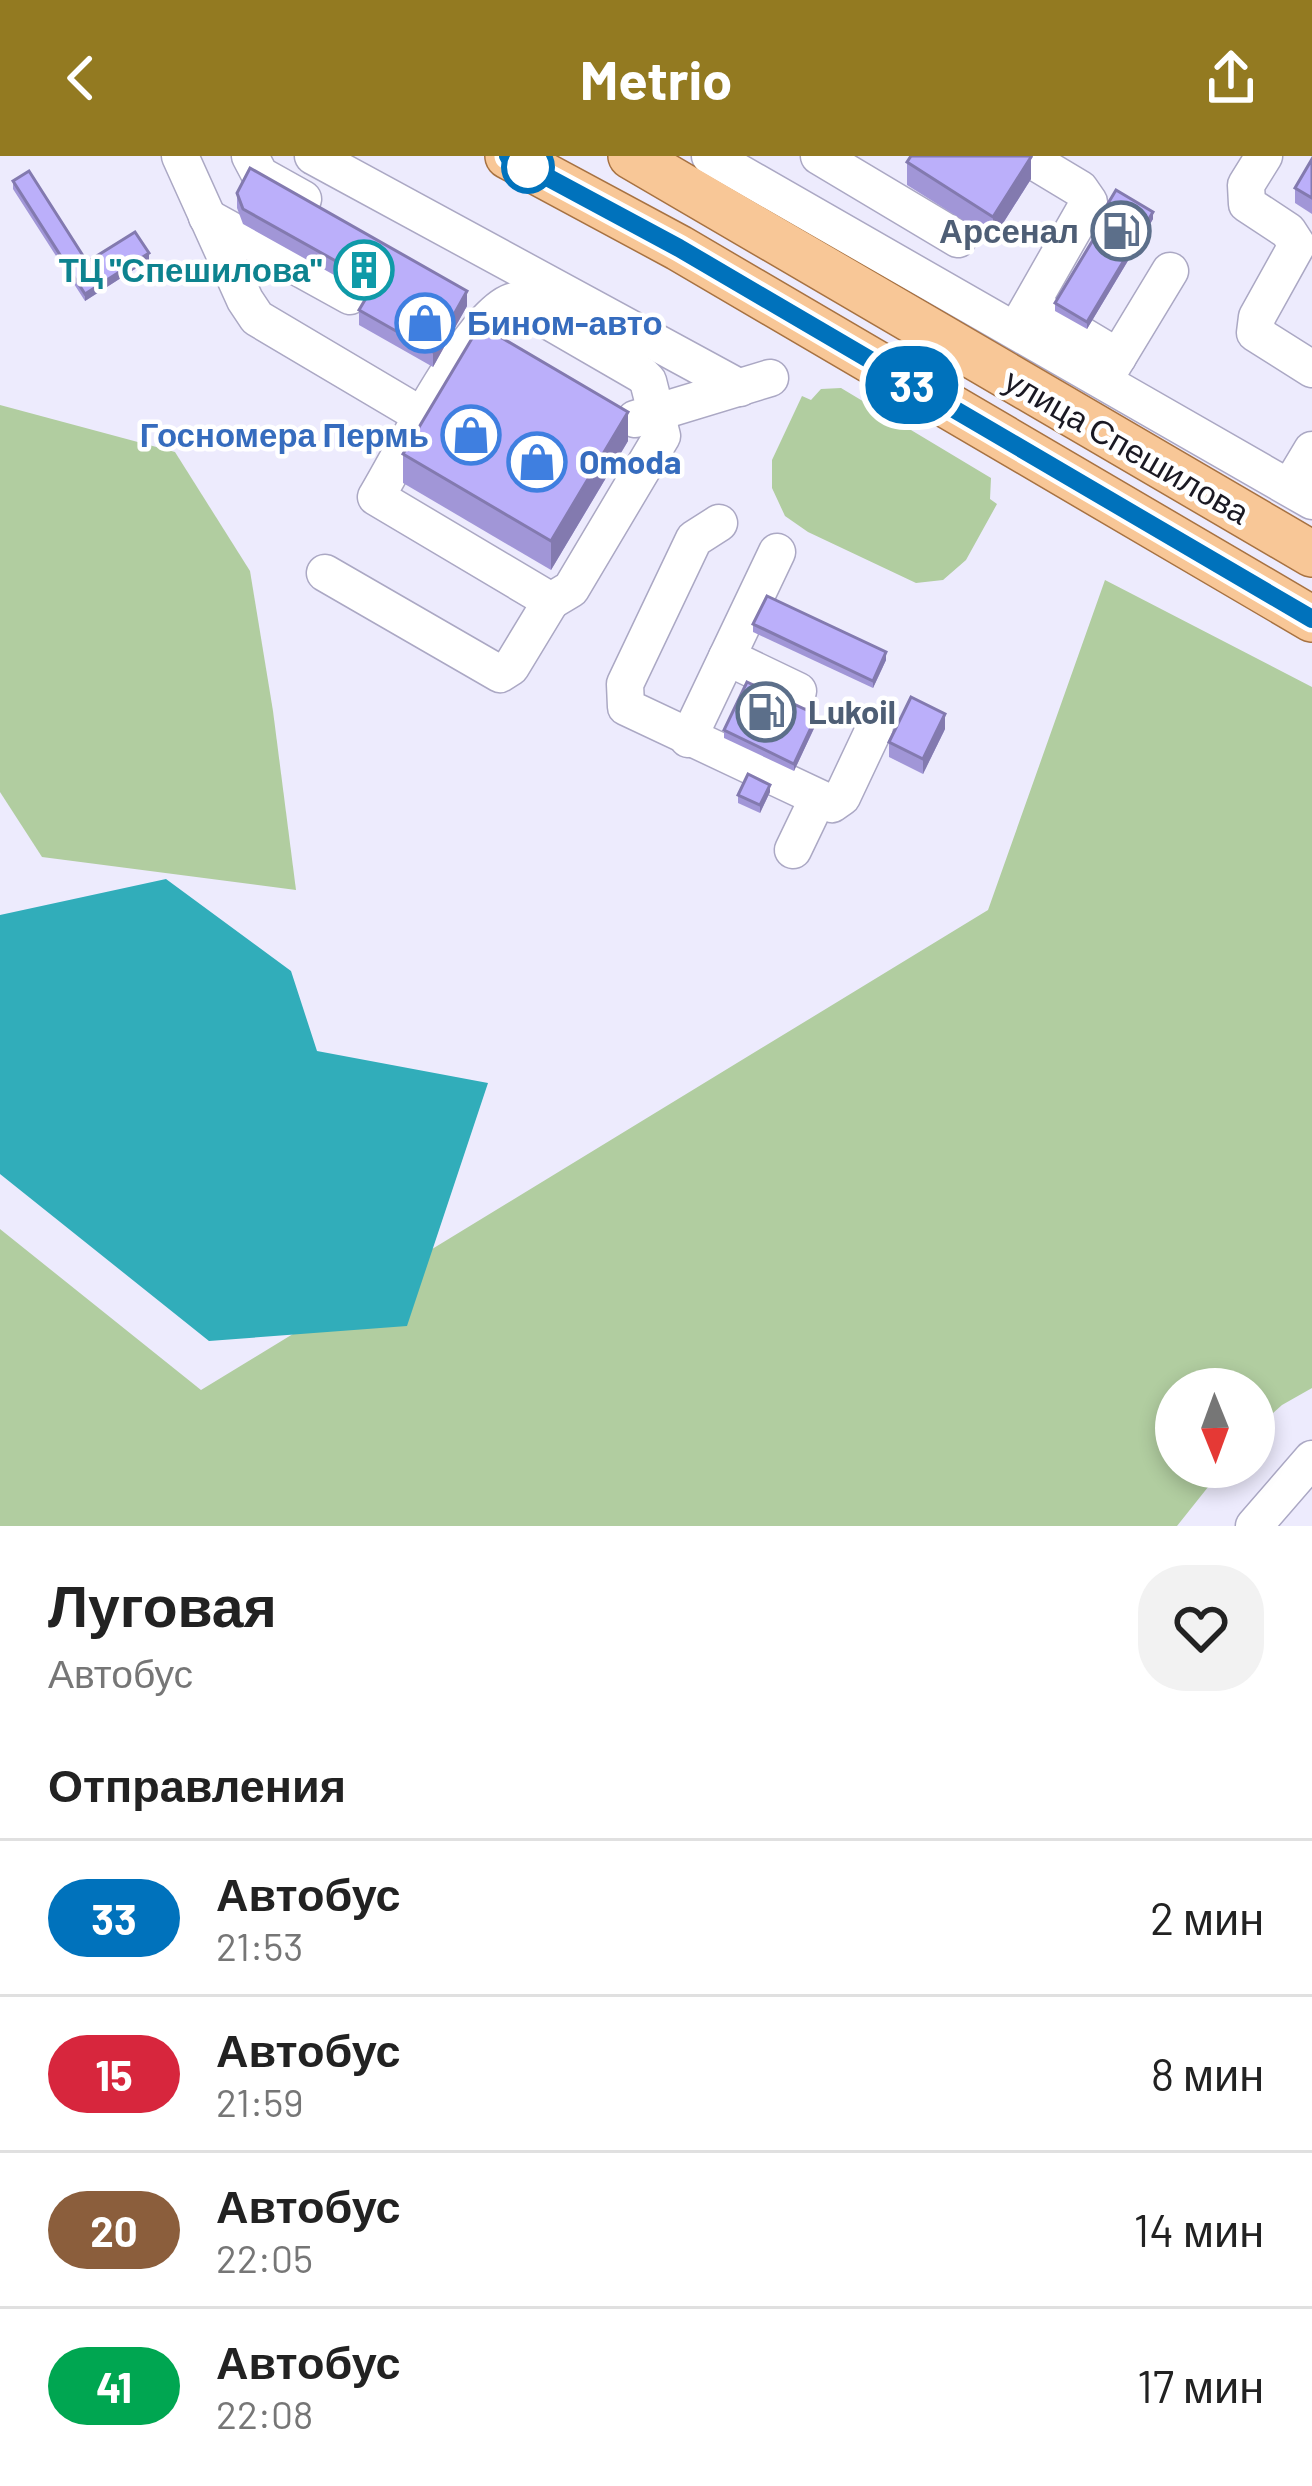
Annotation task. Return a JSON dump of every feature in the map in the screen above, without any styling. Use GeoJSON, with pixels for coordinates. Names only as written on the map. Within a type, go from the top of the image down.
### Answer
{"type":"FeatureCollection","features":[{"type":"Feature","properties":{"kind":"main road","name":"улица Спешилова"},"geometry":{"type":"LineString","coordinates":[[508,156],[679,248],[1312,619]]}},
{"type":"Feature","properties":{"kind":"main road","name":"улица Спешилова"},"geometry":{"type":"LineString","coordinates":[[631,156],[1312,554]]}},
{"type":"Feature","properties":{"kind":"lane"},"geometry":{"type":"LineString","coordinates":[[180,156],[257,318],[424,417]]}},
{"type":"Feature","properties":{"kind":"lane"},"geometry":{"type":"LineString","coordinates":[[250,156],[260,175],[339,220]]}},
{"type":"Feature","properties":{"kind":"lane"},"geometry":{"type":"LineString","coordinates":[[313,156],[755,383],[625,422],[606,411]]}},
{"type":"Feature","properties":{"kind":"lane"},"geometry":{"type":"LineString","coordinates":[[710,156],[816,217],[1023,317],[1306,472]]}},
{"type":"Feature","properties":{"kind":"lane"},"geometry":{"type":"LineString","coordinates":[[819,156],[860,166],[958,239]]}},
{"type":"Feature","properties":{"kind":"lane"},"geometry":{"type":"LineString","coordinates":[[1023,317],[1083,272],[1087,211],[1087,195],[1025,156]]}},
{"type":"Feature","properties":{"kind":"lane"},"geometry":{"type":"LineString","coordinates":[[1264,156],[1246,185],[1247,204],[1288,231],[1297,245],[1257,316],[1255,333],[1312,370]]}},
{"type":"Feature","properties":{"kind":"lane"},"geometry":{"type":"LineString","coordinates":[[816,217],[833,188],[860,166]]}},
{"type":"Feature","properties":{"kind":"lane"},"geometry":{"type":"LineString","coordinates":[[207,217],[350,296],[356,287]]}},
{"type":"Feature","properties":{"kind":"lane"},"geometry":{"type":"LineString","coordinates":[[1111,369],[1170,271]]}},
{"type":"Feature","properties":{"kind":"lane"},"geometry":{"type":"LineString","coordinates":[[1083,272],[1147,310]]}},
{"type":"Feature","properties":{"kind":"lane"},"geometry":{"type":"LineString","coordinates":[[325,573],[500,674],[511,667],[551,601],[572,589],[662,436],[642,375],[523,304],[506,303],[473,333],[376,497],[551,601]]}},
{"type":"Feature","properties":{"kind":"lane"},"geometry":{"type":"LineString","coordinates":[[473,333],[511,356]]}},
{"type":"Feature","properties":{"kind":"lane"},"geometry":{"type":"LineString","coordinates":[[718,524],[694,539],[625,684],[626,707],[817,800],[838,802],[875,727]]}},
{"type":"Feature","properties":{"kind":"lane"},"geometry":{"type":"LineString","coordinates":[[688,739],[777,552]]}},
{"type":"Feature","properties":{"kind":"lane"},"geometry":{"type":"LineString","coordinates":[[727,657],[799,691]]}},
{"type":"Feature","properties":{"kind":"lane"},"geometry":{"type":"LineString","coordinates":[[793,850],[817,800]]}},
{"type":"Feature","properties":{"kind":"lane"},"geometry":{"type":"LineString","coordinates":[[1253,1526],[1312,1459]]}},
{"type":"Feature","properties":{"kind":"green space"},"geometry":{"type":"Polygon","coordinates":[[[841,388],[991,478],[990,499],[997,504],[966,560],[943,580],[916,583],[808,532],[785,516],[772,488],[772,460],[802,396],[811,400],[821,389],[841,388]]]}},
{"type":"Feature","properties":{"kind":"green space"},"geometry":{"type":"Polygon","coordinates":[[[0,405],[175,452],[250,571],[296,890],[42,857],[0,792],[0,405]]]}},
{"type":"Feature","properties":{"kind":"green space"},"geometry":{"type":"Polygon","coordinates":[[[1105,580],[1312,687],[1312,1388],[1275,1411],[1275,1368],[1155,1368],[1155,1488],[1207,1488],[1177,1526],[0,1526],[0,1229],[201,1390],[988,910],[1105,580]]]}},
{"type":"Feature","properties":{"kind":"water"},"geometry":{"type":"Polygon","coordinates":[[[166,879],[291,971],[317,1051],[488,1083],[407,1326],[209,1341],[0,1174],[0,915],[166,879]]]}},
{"type":"Feature","properties":{"kind":"building"},"geometry":{"type":"Polygon","coordinates":[[[911,156],[1031,157],[993,217],[907,162],[911,156]]]}},
{"type":"Feature","properties":{"kind":"building"},"geometry":{"type":"Polygon","coordinates":[[[1312,159],[1312,198],[1295,188],[1312,159]]]}},
{"type":"Feature","properties":{"kind":"building","name":"ТЦ \"Спешилова\""},"geometry":{"type":"Polygon","coordinates":[[[250,168],[467,291],[433,352],[359,310],[375,283],[243,209],[237,193],[250,168]]]}},
{"type":"Feature","properties":{"kind":"building"},"geometry":{"type":"Polygon","coordinates":[[[29,171],[87,262],[135,232],[149,253],[85,294],[13,181],[29,171]]]}},
{"type":"Feature","properties":{"kind":"building"},"geometry":{"type":"Polygon","coordinates":[[[1116,190],[1153,212],[1087,322],[1055,303],[1102,225],[1097,222],[1116,190]]]}},
{"type":"Feature","properties":{"kind":"building"},"geometry":{"type":"Polygon","coordinates":[[[480,325],[628,412],[551,541],[403,454],[480,325]]]}},
{"type":"Feature","properties":{"kind":"building"},"geometry":{"type":"Polygon","coordinates":[[[767,596],[886,652],[873,681],[753,624],[767,596]]]}},
{"type":"Feature","properties":{"kind":"building"},"geometry":{"type":"Polygon","coordinates":[[[747,682],[817,715],[794,764],[724,730],[747,682]]]}},
{"type":"Feature","properties":{"kind":"building"},"geometry":{"type":"Polygon","coordinates":[[[911,697],[945,714],[923,759],[889,742],[911,697]]]}},
{"type":"Feature","properties":{"kind":"building"},"geometry":{"type":"Polygon","coordinates":[[[748,774],[770,785],[760,805],[738,795],[748,774]]]}},
{"type":"Feature","properties":{"kind":"bus line","name":"33"},"geometry":{"type":"LineString","coordinates":[[508,156],[679,248],[1312,619]]}},
{"type":"Feature","properties":{"kind":"place","name":"Арсенал"},"geometry":{"type":"Point","coordinates":[1121,231]}},
{"type":"Feature","properties":{"kind":"place","name":"ТЦ \"Спешилова\""},"geometry":{"type":"Point","coordinates":[364,270]}},
{"type":"Feature","properties":{"kind":"place","name":"Бином-авто"},"geometry":{"type":"Point","coordinates":[425,323]}},
{"type":"Feature","properties":{"kind":"place","name":"Госномера Пермь"},"geometry":{"type":"Point","coordinates":[471,435]}},
{"type":"Feature","properties":{"kind":"place","name":"Omoda"},"geometry":{"type":"Point","coordinates":[537,462]}},
{"type":"Feature","properties":{"kind":"place","name":"Lukoil"},"geometry":{"type":"Point","coordinates":[766,712]}}]}
